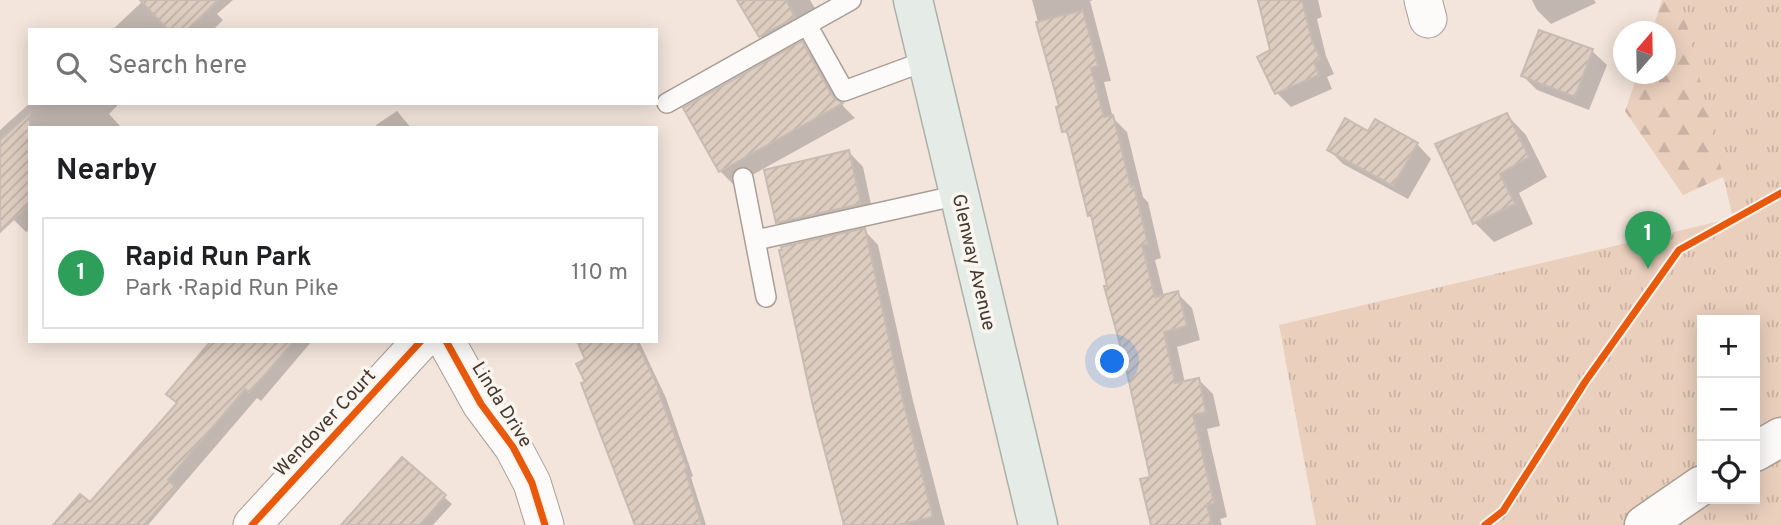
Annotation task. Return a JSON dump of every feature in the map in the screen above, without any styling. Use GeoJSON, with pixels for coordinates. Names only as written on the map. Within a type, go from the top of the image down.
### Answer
{"type":"FeatureCollection","features":[{"type":"Feature","properties":{"kind":"main road","name":"Glenway Avenue"},"geometry":{"type":"LineString","coordinates":[[913,0],[1038,525]]}},
{"type":"Feature","properties":{"kind":"street","name":"Wendover Court"},"geometry":{"type":"LineString","coordinates":[[251,525],[419,343]]}},
{"type":"Feature","properties":{"kind":"street","name":"Linda Drive"},"geometry":{"type":"LineString","coordinates":[[447,343],[481,404],[513,447],[532,483],[545,525]]}},
{"type":"Feature","properties":{"kind":"street"},"geometry":{"type":"LineString","coordinates":[[1760,449],[1781,437]]}},
{"type":"Feature","properties":{"kind":"street"},"geometry":{"type":"LineString","coordinates":[[1644,525],[1697,488]]}},
{"type":"Feature","properties":{"kind":"lane"},"geometry":{"type":"LineString","coordinates":[[667,103],[851,0]]}},
{"type":"Feature","properties":{"kind":"lane"},"geometry":{"type":"LineString","coordinates":[[807,25],[844,91],[928,60]]}},
{"type":"Feature","properties":{"kind":"lane"},"geometry":{"type":"LineString","coordinates":[[743,178],[766,297]]}},
{"type":"Feature","properties":{"kind":"lane"},"geometry":{"type":"LineString","coordinates":[[756,240],[959,195]]}},
{"type":"Feature","properties":{"kind":"green space"},"geometry":{"type":"Polygon","coordinates":[[[1662,0],[1781,0],[1772,155],[1683,195],[1625,111],[1634,84],[1676,84],[1676,21],[1655,21],[1662,0]]]}},
{"type":"Feature","properties":{"kind":"green space"},"geometry":{"type":"Polygon","coordinates":[[[1681,0],[1781,0],[1781,525],[1316,525],[1279,325],[1733,218],[1681,0]]]}},
{"type":"Feature","properties":{"kind":"building"},"geometry":{"type":"Polygon","coordinates":[[[140,0],[218,0],[189,28],[166,28],[140,0]]]}},
{"type":"Feature","properties":{"kind":"building"},"geometry":{"type":"Polygon","coordinates":[[[737,0],[786,0],[795,17],[759,37],[737,0]]]}},
{"type":"Feature","properties":{"kind":"building"},"geometry":{"type":"Polygon","coordinates":[[[1258,0],[1302,0],[1312,40],[1321,59],[1314,63],[1319,75],[1275,94],[1257,57],[1270,50],[1258,0]]]}},
{"type":"Feature","properties":{"kind":"building"},"geometry":{"type":"Polygon","coordinates":[[[1083,10],[1098,66],[1091,68],[1104,117],[1113,115],[1131,187],[1134,186],[1148,244],[1142,245],[1155,297],[1178,291],[1187,326],[1164,332],[1175,383],[1199,378],[1206,412],[1193,415],[1214,503],[1207,505],[1212,525],[1151,525],[1140,479],[1150,477],[1124,359],[1104,286],[1107,286],[1091,215],[1088,216],[1067,131],[1062,132],[1056,107],[1059,106],[1036,22],[1083,10]]]}},
{"type":"Feature","properties":{"kind":"building"},"geometry":{"type":"Polygon","coordinates":[[[1539,30],[1593,49],[1575,97],[1521,76],[1539,30]]]}},
{"type":"Feature","properties":{"kind":"building"},"geometry":{"type":"Polygon","coordinates":[[[802,41],[833,97],[843,103],[719,172],[683,108],[802,41]]]}},
{"type":"Feature","properties":{"kind":"building"},"geometry":{"type":"Polygon","coordinates":[[[30,113],[28,206],[0,232],[0,140],[30,113]]]}},
{"type":"Feature","properties":{"kind":"building"},"geometry":{"type":"Polygon","coordinates":[[[1507,113],[1529,157],[1500,174],[1515,204],[1473,224],[1435,144],[1507,113]]]}},
{"type":"Feature","properties":{"kind":"building"},"geometry":{"type":"Polygon","coordinates":[[[1345,118],[1368,131],[1375,119],[1418,143],[1393,186],[1327,150],[1345,118]]]}},
{"type":"Feature","properties":{"kind":"building"},"geometry":{"type":"Polygon","coordinates":[[[849,150],[861,204],[776,223],[764,170],[849,150]]]}},
{"type":"Feature","properties":{"kind":"building"},"geometry":{"type":"Polygon","coordinates":[[[865,228],[899,385],[933,517],[898,525],[844,525],[813,406],[779,250],[782,250],[781,247],[865,228]]]}},
{"type":"Feature","properties":{"kind":"building"},"geometry":{"type":"Polygon","coordinates":[[[209,343],[292,343],[249,393],[245,389],[168,480],[176,488],[144,525],[53,525],[80,494],[90,502],[177,403],[166,394],[209,343]]]}},
{"type":"Feature","properties":{"kind":"building"},"geometry":{"type":"Polygon","coordinates":[[[578,343],[637,343],[660,391],[687,468],[685,469],[702,525],[635,525],[581,383],[585,382],[576,364],[585,359],[578,343]]]}},
{"type":"Feature","properties":{"kind":"building"},"geometry":{"type":"Polygon","coordinates":[[[402,457],[446,495],[420,525],[341,525],[402,457]]]}},
{"type":"Feature","properties":{"kind":"cycle path"},"geometry":{"type":"LineString","coordinates":[[1485,525],[1503,511],[1585,382],[1679,250],[1781,193]]}},
{"type":"Feature","properties":{"kind":"cycle path"},"geometry":{"type":"LineString","coordinates":[[252,525],[419,343]]}},
{"type":"Feature","properties":{"kind":"cycle path"},"geometry":{"type":"LineString","coordinates":[[447,343],[481,404],[513,447],[532,483],[545,525]]}},
{"type":"Feature","properties":{"kind":"place","name":"Rapid Run Park"},"geometry":{"type":"Point","coordinates":[1648,269]}}]}
